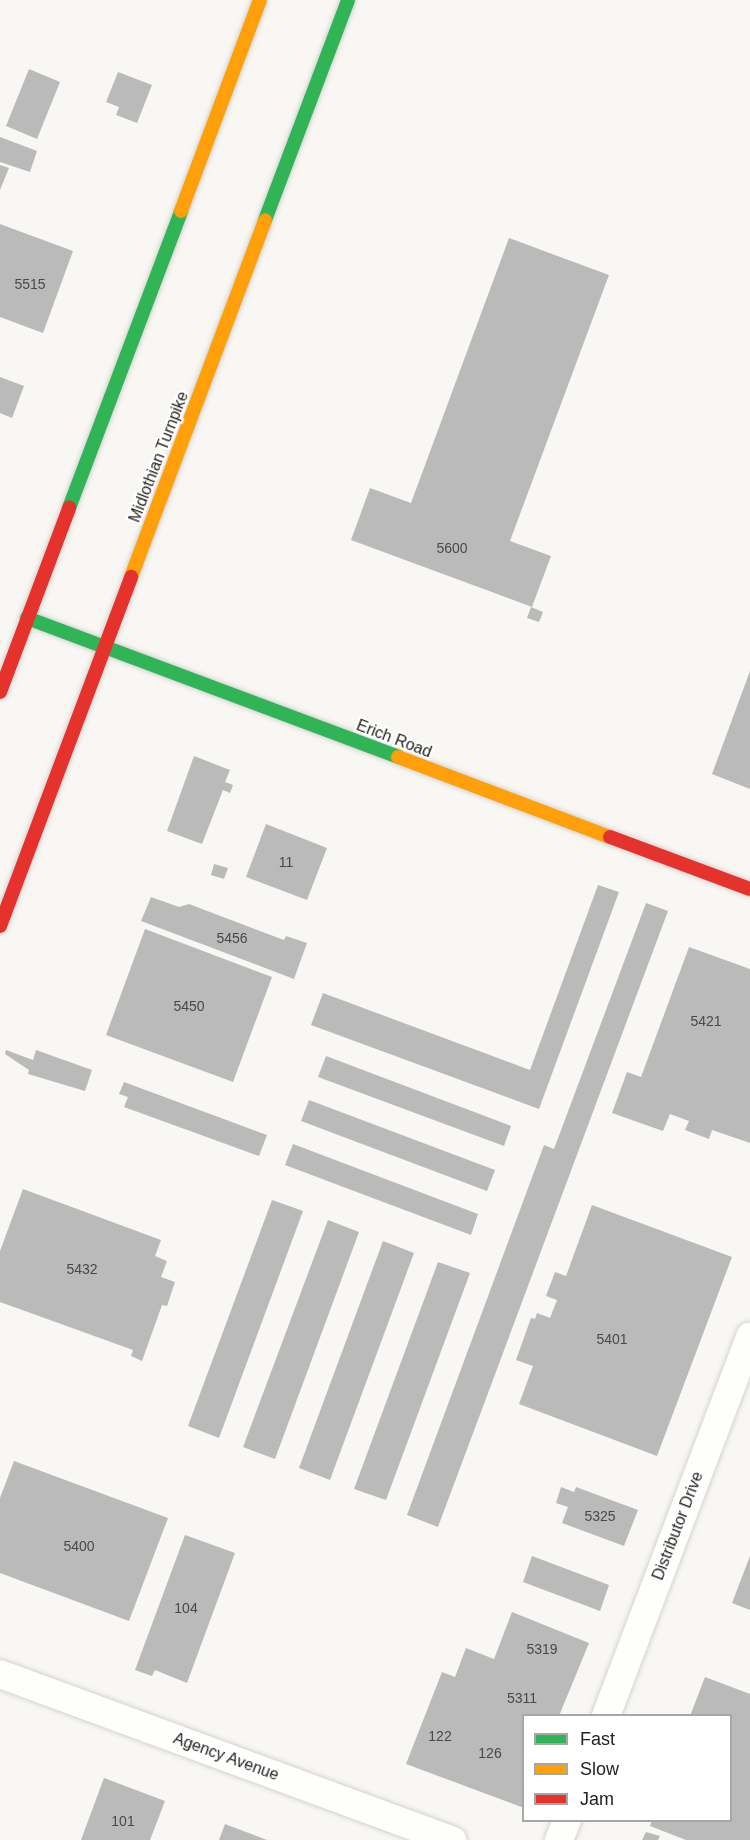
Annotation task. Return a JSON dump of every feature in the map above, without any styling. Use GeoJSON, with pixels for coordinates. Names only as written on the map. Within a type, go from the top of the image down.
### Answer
{"type":"FeatureCollection","features":[{"type":"Feature","properties":{"kind":"main road"},"geometry":{"type":"LineString","coordinates":[[0,692],[260,0]]}},
{"type":"Feature","properties":{"kind":"main road","name":"Midlothian Turnpike"},"geometry":{"type":"LineString","coordinates":[[0,926],[348,0]]}},
{"type":"Feature","properties":{"kind":"main road","name":"Erich Road"},"geometry":{"type":"LineString","coordinates":[[27,618],[105,650],[750,890]]}},
{"type":"Feature","properties":{"kind":"street","name":"Distributor Drive"},"geometry":{"type":"LineString","coordinates":[[607,1714],[750,1336]]}},
{"type":"Feature","properties":{"kind":"street","name":"Agency Avenue"},"geometry":{"type":"LineString","coordinates":[[0,1674],[452,1840]]}},
{"type":"Feature","properties":{"kind":"street"},"geometry":{"type":"LineString","coordinates":[[559,1840],[567,1822]]}},
{"type":"Feature","properties":{"kind":"building"},"geometry":{"type":"Polygon","coordinates":[[[29,69],[60,82],[37,139],[6,126],[29,69]]]}},
{"type":"Feature","properties":{"kind":"building"},"geometry":{"type":"Polygon","coordinates":[[[118,72],[152,85],[137,123],[116,115],[119,107],[106,102],[118,72]]]}},
{"type":"Feature","properties":{"kind":"building"},"geometry":{"type":"Polygon","coordinates":[[[0,137],[37,151],[30,172],[0,162],[0,137]]]}},
{"type":"Feature","properties":{"kind":"building"},"geometry":{"type":"Polygon","coordinates":[[[0,165],[9,168],[0,190],[0,165]]]}},
{"type":"Feature","properties":{"kind":"building"},"geometry":{"type":"Polygon","coordinates":[[[0,224],[73,251],[43,333],[0,317],[0,224]]]}},
{"type":"Feature","properties":{"kind":"building"},"geometry":{"type":"Polygon","coordinates":[[[509,238],[609,275],[510,541],[551,556],[532,607],[351,540],[370,488],[411,503],[509,238]]]}},
{"type":"Feature","properties":{"kind":"building"},"geometry":{"type":"Polygon","coordinates":[[[0,377],[24,386],[12,418],[0,413],[0,377]]]}},
{"type":"Feature","properties":{"kind":"building"},"geometry":{"type":"Polygon","coordinates":[[[531,607],[543,612],[539,622],[527,618],[531,607]]]}},
{"type":"Feature","properties":{"kind":"building"},"geometry":{"type":"Polygon","coordinates":[[[750,671],[750,789],[712,774],[750,671]]]}},
{"type":"Feature","properties":{"kind":"building"},"geometry":{"type":"Polygon","coordinates":[[[194,756],[230,770],[225,782],[233,785],[230,793],[223,790],[202,844],[167,831],[194,756]]]}},
{"type":"Feature","properties":{"kind":"building"},"geometry":{"type":"Polygon","coordinates":[[[266,824],[327,848],[307,900],[246,877],[266,824]]]}},
{"type":"Feature","properties":{"kind":"building"},"geometry":{"type":"Polygon","coordinates":[[[214,864],[228,868],[224,879],[211,875],[214,864]]]}},
{"type":"Feature","properties":{"kind":"building"},"geometry":{"type":"Polygon","coordinates":[[[598,885],[619,892],[539,1109],[311,1025],[323,993],[530,1070],[598,885]]]}},
{"type":"Feature","properties":{"kind":"building"},"geometry":{"type":"Polygon","coordinates":[[[151,897],[179,907],[189,904],[284,940],[286,936],[307,943],[294,979],[141,921],[151,897]]]}},
{"type":"Feature","properties":{"kind":"building"},"geometry":{"type":"Polygon","coordinates":[[[646,903],[668,911],[438,1527],[407,1515],[544,1145],[554,1149],[646,903]]]}},
{"type":"Feature","properties":{"kind":"building"},"geometry":{"type":"Polygon","coordinates":[[[145,929],[272,977],[233,1082],[106,1035],[145,929]]]}},
{"type":"Feature","properties":{"kind":"building"},"geometry":{"type":"Polygon","coordinates":[[[689,947],[750,969],[750,1143],[712,1130],[709,1139],[685,1130],[689,1121],[670,1114],[663,1131],[612,1113],[627,1072],[641,1077],[689,947]]]}},
{"type":"Feature","properties":{"kind":"building"},"geometry":{"type":"Polygon","coordinates":[[[6,1050],[33,1060],[36,1050],[92,1070],[85,1091],[28,1074],[29,1070],[5,1054],[6,1050]]]}},
{"type":"Feature","properties":{"kind":"building"},"geometry":{"type":"Polygon","coordinates":[[[326,1056],[511,1126],[504,1146],[318,1077],[326,1056]]]}},
{"type":"Feature","properties":{"kind":"building"},"geometry":{"type":"Polygon","coordinates":[[[124,1082],[267,1135],[259,1156],[124,1107],[128,1097],[119,1094],[124,1082]]]}},
{"type":"Feature","properties":{"kind":"building"},"geometry":{"type":"Polygon","coordinates":[[[309,1100],[495,1170],[487,1191],[301,1121],[309,1100]]]}},
{"type":"Feature","properties":{"kind":"building"},"geometry":{"type":"Polygon","coordinates":[[[293,1144],[478,1214],[471,1235],[285,1165],[293,1144]]]}},
{"type":"Feature","properties":{"kind":"building"},"geometry":{"type":"Polygon","coordinates":[[[23,1189],[161,1240],[155,1256],[167,1261],[161,1277],[175,1282],[167,1306],[162,1305],[142,1361],[131,1356],[133,1350],[0,1302],[0,1251],[23,1189]]]}},
{"type":"Feature","properties":{"kind":"building"},"geometry":{"type":"Polygon","coordinates":[[[272,1200],[303,1211],[219,1438],[188,1426],[272,1200]]]}},
{"type":"Feature","properties":{"kind":"building"},"geometry":{"type":"Polygon","coordinates":[[[592,1205],[732,1257],[657,1456],[519,1404],[533,1366],[516,1360],[531,1318],[535,1319],[537,1313],[550,1318],[557,1300],[546,1296],[555,1272],[566,1276],[592,1205]]]}},
{"type":"Feature","properties":{"kind":"building"},"geometry":{"type":"Polygon","coordinates":[[[328,1220],[359,1232],[275,1459],[243,1447],[328,1220]]]}},
{"type":"Feature","properties":{"kind":"building"},"geometry":{"type":"Polygon","coordinates":[[[383,1241],[414,1253],[330,1480],[299,1468],[383,1241]]]}},
{"type":"Feature","properties":{"kind":"building"},"geometry":{"type":"Polygon","coordinates":[[[438,1262],[470,1273],[386,1500],[354,1489],[438,1262]]]}},
{"type":"Feature","properties":{"kind":"building"},"geometry":{"type":"Polygon","coordinates":[[[14,1461],[168,1518],[129,1621],[0,1573],[0,1498],[14,1461]]]}},
{"type":"Feature","properties":{"kind":"building"},"geometry":{"type":"Polygon","coordinates":[[[561,1487],[574,1492],[576,1487],[638,1510],[624,1546],[562,1523],[568,1507],[556,1503],[561,1487]]]}},
{"type":"Feature","properties":{"kind":"building"},"geometry":{"type":"Polygon","coordinates":[[[185,1535],[235,1553],[187,1683],[155,1670],[152,1676],[135,1670],[185,1535]]]}},
{"type":"Feature","properties":{"kind":"building"},"geometry":{"type":"Polygon","coordinates":[[[532,1556],[609,1585],[600,1611],[523,1582],[532,1556]]]}},
{"type":"Feature","properties":{"kind":"building"},"geometry":{"type":"Polygon","coordinates":[[[750,1556],[750,1610],[732,1603],[750,1556]]]}},
{"type":"Feature","properties":{"kind":"building"},"geometry":{"type":"Polygon","coordinates":[[[512,1612],[589,1643],[560,1714],[522,1714],[522,1807],[406,1764],[442,1672],[455,1677],[466,1648],[494,1659],[512,1612]]]}},
{"type":"Feature","properties":{"kind":"building"},"geometry":{"type":"Polygon","coordinates":[[[705,1677],[750,1694],[750,1840],[686,1840],[650,1826],[651,1822],[732,1822],[732,1714],[691,1714],[705,1677]]]}},
{"type":"Feature","properties":{"kind":"building"},"geometry":{"type":"Polygon","coordinates":[[[104,1778],[165,1801],[150,1840],[81,1840],[104,1778]]]}},
{"type":"Feature","properties":{"kind":"building"},"geometry":{"type":"Polygon","coordinates":[[[225,1824],[267,1840],[219,1840],[225,1824]]]}},
{"type":"Feature","properties":{"kind":"building"},"geometry":{"type":"Polygon","coordinates":[[[646,1832],[660,1836],[658,1840],[642,1840],[646,1832]]]}},
{"type":"Feature","properties":{"kind":"traffic: fast"},"geometry":{"type":"LineString","coordinates":[[265,220],[348,0]]}},
{"type":"Feature","properties":{"kind":"traffic: fast"},"geometry":{"type":"LineString","coordinates":[[69,508],[181,211]]}},
{"type":"Feature","properties":{"kind":"traffic: fast"},"geometry":{"type":"LineString","coordinates":[[27,618],[398,757]]}},
{"type":"Feature","properties":{"kind":"traffic: slow"},"geometry":{"type":"LineString","coordinates":[[181,211],[260,0]]}},
{"type":"Feature","properties":{"kind":"traffic: slow"},"geometry":{"type":"LineString","coordinates":[[131,577],[265,220]]}},
{"type":"Feature","properties":{"kind":"traffic: slow"},"geometry":{"type":"LineString","coordinates":[[398,757],[610,837]]}},
{"type":"Feature","properties":{"kind":"traffic: jam"},"geometry":{"type":"LineString","coordinates":[[0,692],[69,508]]}},
{"type":"Feature","properties":{"kind":"traffic: jam"},"geometry":{"type":"LineString","coordinates":[[0,926],[131,577]]}},
{"type":"Feature","properties":{"kind":"traffic: jam"},"geometry":{"type":"LineString","coordinates":[[610,837],[750,889]]}}]}
